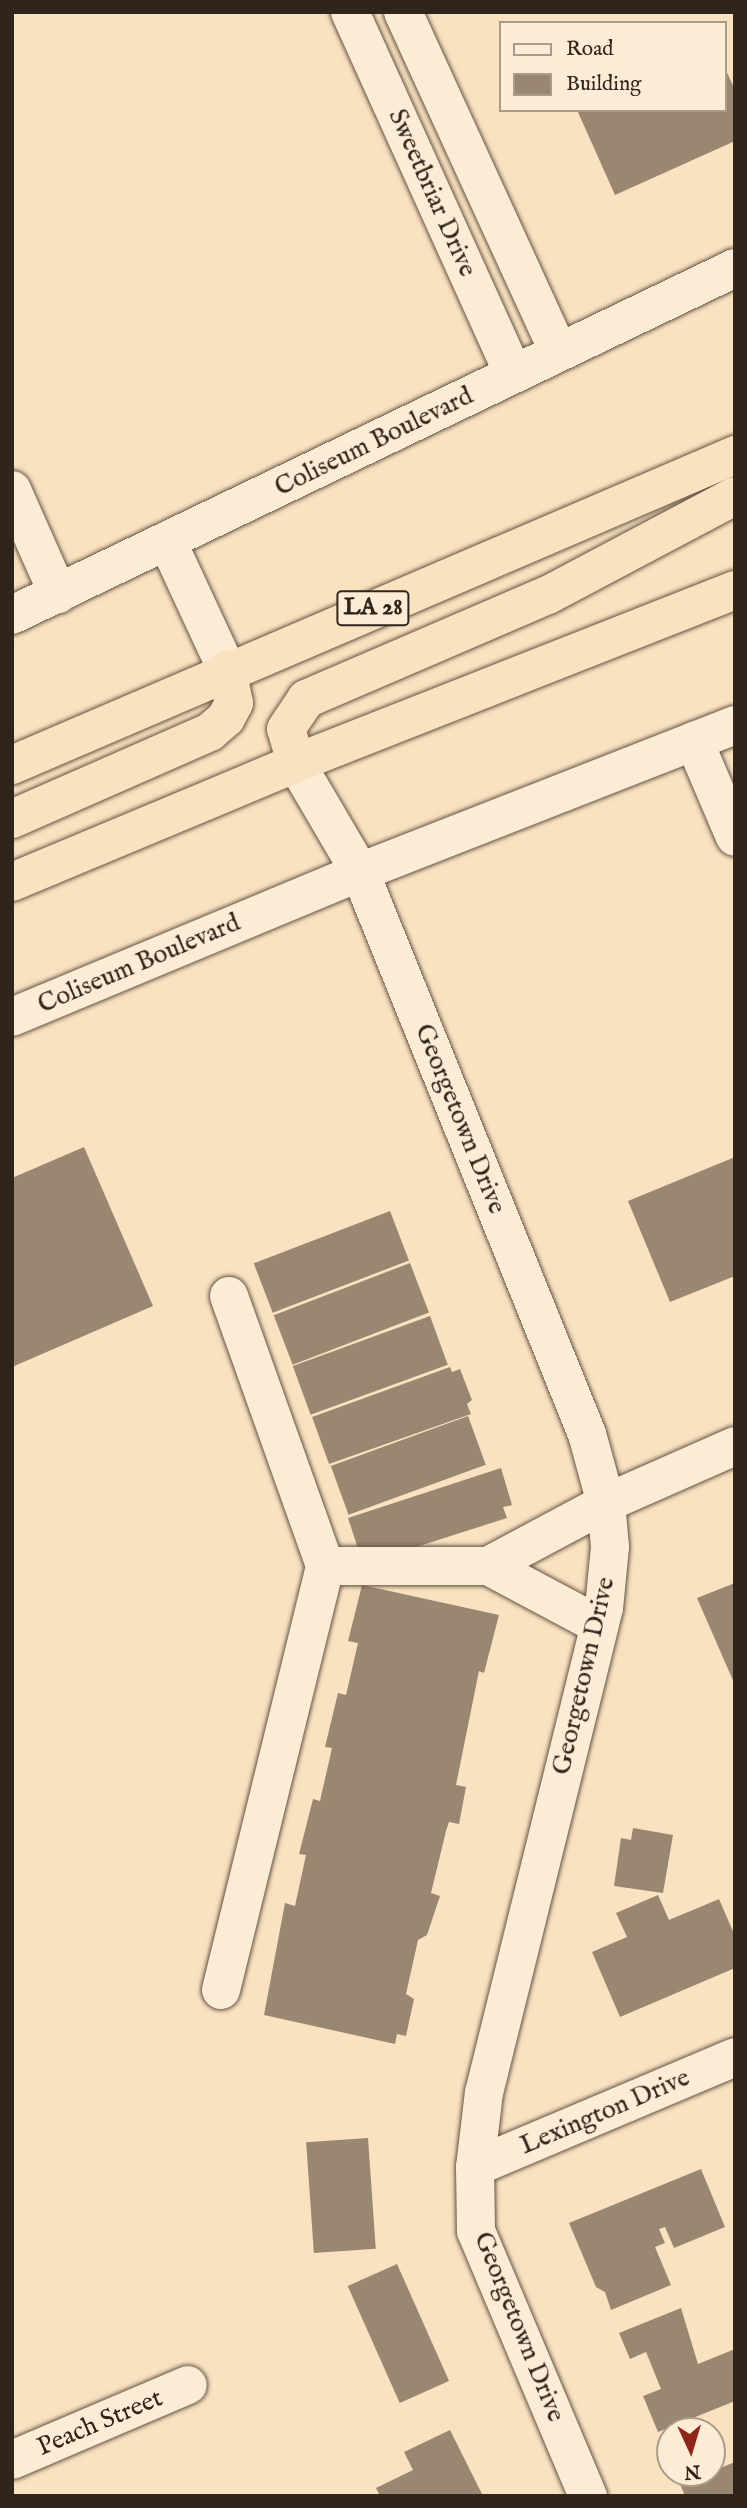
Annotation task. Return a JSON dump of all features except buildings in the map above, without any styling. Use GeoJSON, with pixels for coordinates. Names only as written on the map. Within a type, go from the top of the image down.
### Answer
{"type":"FeatureCollection","features":[{"type":"Feature","properties":{"kind":"highway","name":"LA 28"},"geometry":{"type":"LineString","coordinates":[[12,765],[227,670],[735,455]]}},
{"type":"Feature","properties":{"kind":"highway"},"geometry":{"type":"LineString","coordinates":[[296,763],[286,729],[306,699],[548,594],[735,496]]}},
{"type":"Feature","properties":{"kind":"highway"},"geometry":{"type":"LineString","coordinates":[[12,882],[296,763],[735,590]]}},
{"type":"Feature","properties":{"kind":"highway"},"geometry":{"type":"LineString","coordinates":[[12,819],[210,732],[226,718],[234,703],[227,670]]}},
{"type":"Feature","properties":{"kind":"street","name":"Sweetbriar Drive"},"geometry":{"type":"LineString","coordinates":[[350,12],[513,373]]}},
{"type":"Feature","properties":{"kind":"street","name":"Sweetbriar Drive"},"geometry":{"type":"LineString","coordinates":[[403,12],[559,352]]}},
{"type":"Feature","properties":{"kind":"street","name":"Coliseum Boulevard"},"geometry":{"type":"LineString","coordinates":[[12,615],[168,543],[513,373],[735,268]]}},
{"type":"Feature","properties":{"kind":"street"},"geometry":{"type":"LineString","coordinates":[[12,490],[58,594]]}},
{"type":"Feature","properties":{"kind":"street"},"geometry":{"type":"LineString","coordinates":[[168,543],[227,670]]}},
{"type":"Feature","properties":{"kind":"street","name":"Coliseum Boulevard"},"geometry":{"type":"LineString","coordinates":[[12,1017],[360,872],[735,725]]}},
{"type":"Feature","properties":{"kind":"street"},"geometry":{"type":"LineString","coordinates":[[694,741],[735,837]]}},
{"type":"Feature","properties":{"kind":"street","name":"Georgetown Drive"},"geometry":{"type":"LineString","coordinates":[[296,763],[360,872],[587,1434],[606,1503],[610,1547],[599,1625],[484,2092],[475,2167],[476,2231],[588,2496]]}},
{"type":"Feature","properties":{"kind":"street"},"geometry":{"type":"LineString","coordinates":[[221,1990],[325,1566],[229,1296]]}},
{"type":"Feature","properties":{"kind":"street"},"geometry":{"type":"LineString","coordinates":[[488,1566],[606,1503],[735,1446]]}},
{"type":"Feature","properties":{"kind":"street"},"geometry":{"type":"LineString","coordinates":[[325,1566],[488,1566],[599,1625]]}},
{"type":"Feature","properties":{"kind":"street","name":"Lexington Drive"},"geometry":{"type":"LineString","coordinates":[[475,2167],[735,2057]]}},
{"type":"Feature","properties":{"kind":"street","name":"Peach Street"},"geometry":{"type":"LineString","coordinates":[[12,2460],[188,2385]]}}]}
